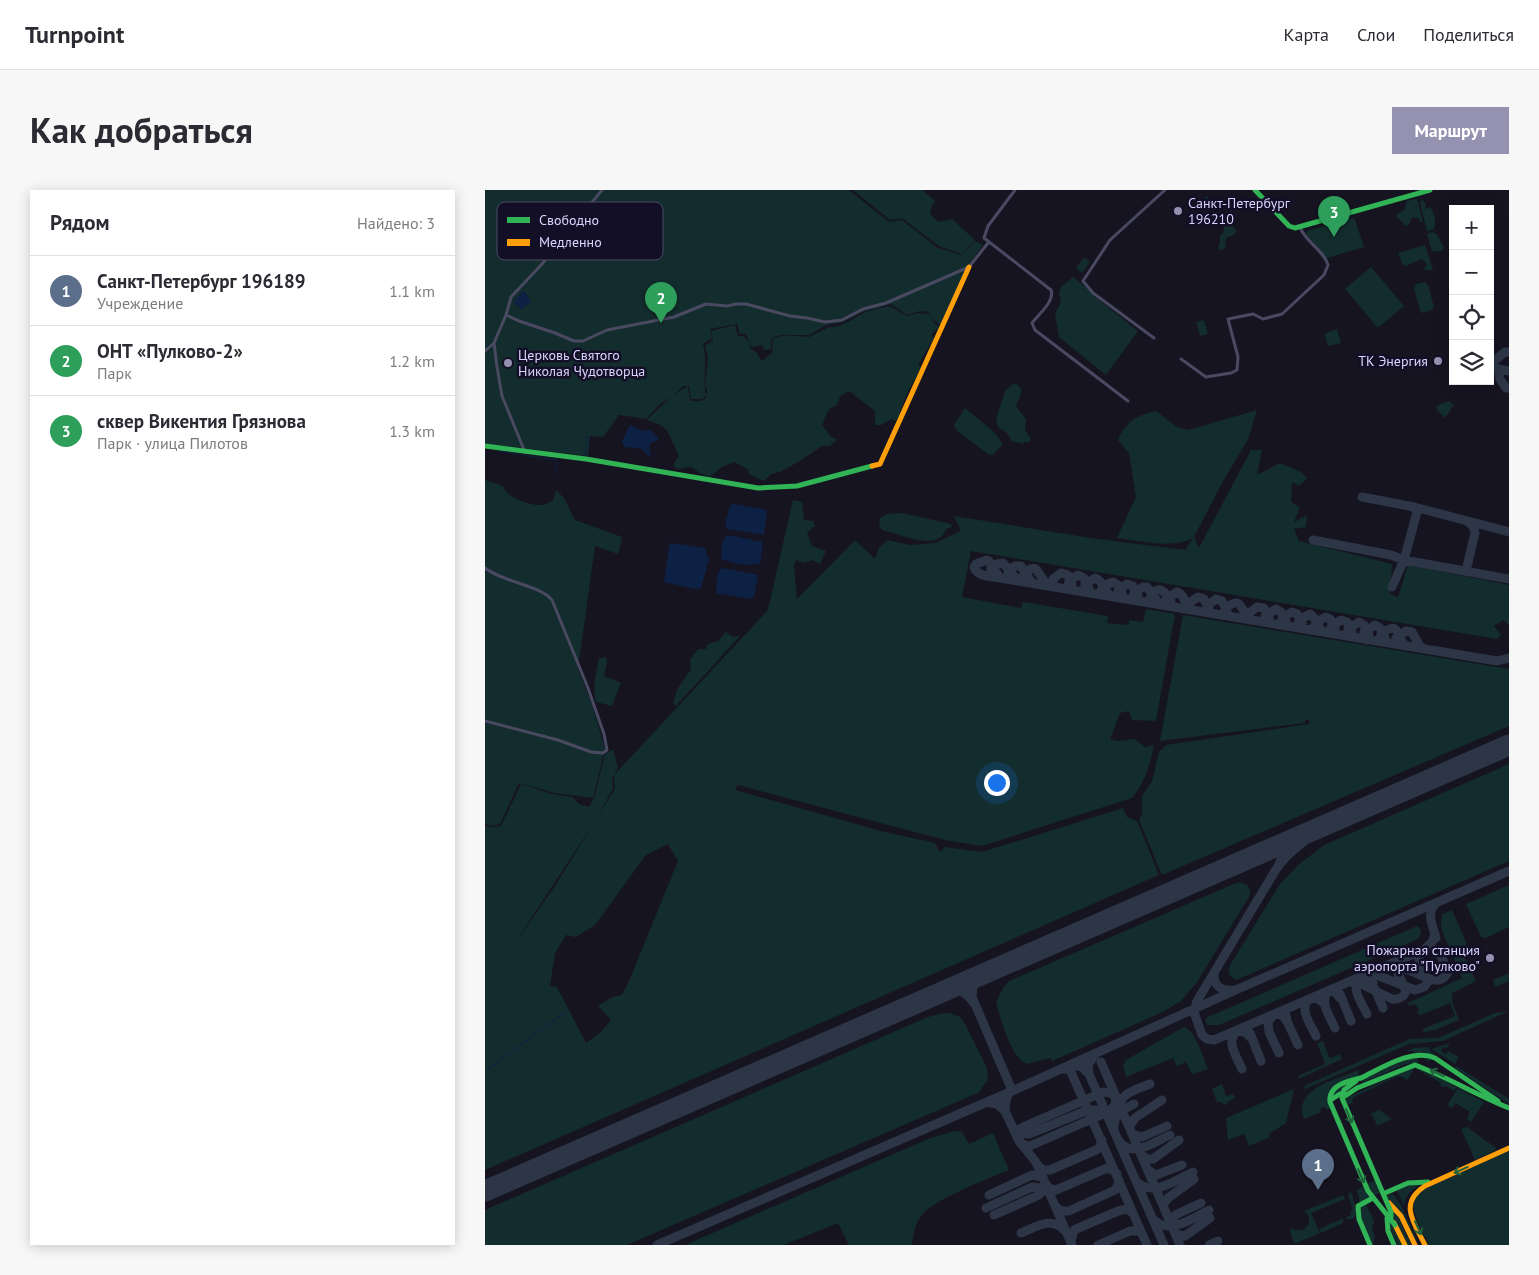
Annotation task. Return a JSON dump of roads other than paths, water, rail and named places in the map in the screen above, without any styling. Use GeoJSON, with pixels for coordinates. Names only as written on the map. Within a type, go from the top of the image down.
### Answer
{"type":"FeatureCollection","features":[{"type":"Feature","properties":{"kind":"street"},"geometry":{"type":"LineString","coordinates":[[592,202],[602,190]]}},
{"type":"Feature","properties":{"kind":"street"},"geometry":{"type":"LineString","coordinates":[[1015,190],[988,226],[984,238],[1051,290],[1052,296],[1050,301],[1032,323],[1033,327],[1128,401]]}},
{"type":"Feature","properties":{"kind":"street"},"geometry":{"type":"LineString","coordinates":[[1154,338],[1093,293],[1083,281],[1110,240],[1165,190]]}},
{"type":"Feature","properties":{"kind":"street"},"geometry":{"type":"LineString","coordinates":[[1255,190],[1284,222],[1292,227],[1300,228],[1429,190]]}},
{"type":"Feature","properties":{"kind":"street"},"geometry":{"type":"LineString","coordinates":[[1181,359],[1206,377],[1231,373],[1237,370],[1238,357],[1228,319],[1253,314],[1263,320],[1282,314],[1326,271],[1328,265],[1326,259],[1300,228]]}},
{"type":"Feature","properties":{"kind":"street"},"geometry":{"type":"LineString","coordinates":[[485,446],[586,460],[757,488],[797,486],[881,464],[969,268],[988,242]]}},
{"type":"Feature","properties":{"kind":"street"},"geometry":{"type":"LineString","coordinates":[[485,352],[494,343],[511,297],[544,260]]}},
{"type":"Feature","properties":{"kind":"street"},"geometry":{"type":"LineString","coordinates":[[506,314],[519,321],[574,341],[583,341],[607,330],[674,317],[706,304],[727,306],[746,304],[790,316],[825,322],[842,320],[863,309],[886,303],[969,268]]}},
{"type":"Feature","properties":{"kind":"street"},"geometry":{"type":"LineString","coordinates":[[494,343],[502,396],[525,452]]}},
{"type":"Feature","properties":{"kind":"street"},"geometry":{"type":"LineString","coordinates":[[485,568],[494,574],[545,594],[552,600],[588,688],[604,734],[607,750],[603,754],[591,752],[558,740],[485,721]]}},
{"type":"Feature","properties":{"kind":"street"},"geometry":{"type":"LineString","coordinates":[[1405,1245],[1395,1225],[1368,1191],[1332,1109],[1329,1097],[1333,1090],[1417,1054],[1433,1056],[1487,1097],[1509,1108]]}},
{"type":"Feature","properties":{"kind":"street"},"geometry":{"type":"LineString","coordinates":[[1332,1099],[1415,1065],[1482,1093]]}},
{"type":"Feature","properties":{"kind":"street"},"geometry":{"type":"LineString","coordinates":[[1361,1078],[1344,1090],[1341,1098],[1381,1198],[1391,1212],[1388,1231],[1394,1245]]}},
{"type":"Feature","properties":{"kind":"street"},"geometry":{"type":"LineString","coordinates":[[1425,1245],[1410,1211],[1409,1203],[1415,1192],[1509,1148]]}},
{"type":"Feature","properties":{"kind":"street"},"geometry":{"type":"LineString","coordinates":[[1370,1245],[1359,1219],[1358,1206],[1381,1198],[1407,1183],[1436,1181]]}},
{"type":"Feature","properties":{"kind":"street"},"geometry":{"type":"LineString","coordinates":[[1381,1198],[1397,1209],[1415,1245]]}},
{"type":"Feature","properties":{"kind":"street"},"geometry":{"type":"LineString","coordinates":[[1389,1218],[1395,1225]]}},
{"type":"Feature","properties":{"kind":"water"},"geometry":{"type":"Polygon","coordinates":[[[523,291],[531,302],[521,309],[513,302],[523,291]]]}},
{"type":"Feature","properties":{"kind":"water"},"geometry":{"type":"Polygon","coordinates":[[[630,425],[642,431],[650,430],[658,438],[657,442],[654,441],[650,444],[651,454],[649,457],[642,449],[624,447],[622,441],[630,425]]]}},
{"type":"Feature","properties":{"kind":"water"},"geometry":{"type":"Polygon","coordinates":[[[734,504],[767,510],[764,535],[726,529],[730,505],[734,504]]]}},
{"type":"Feature","properties":{"kind":"water"},"geometry":{"type":"Polygon","coordinates":[[[725,536],[762,542],[760,563],[751,565],[741,564],[721,559],[722,544],[725,536]]]}},
{"type":"Feature","properties":{"kind":"water"},"geometry":{"type":"Polygon","coordinates":[[[671,543],[704,548],[706,550],[709,559],[701,588],[695,589],[664,582],[671,543]]]}},
{"type":"Feature","properties":{"kind":"water"},"geometry":{"type":"Polygon","coordinates":[[[720,569],[758,575],[754,596],[751,599],[716,593],[717,577],[720,569]]]}},
{"type":"Feature","properties":{"kind":"waterway"},"geometry":{"type":"LineString","coordinates":[[585,456],[588,437],[586,437]]}},
{"type":"Feature","properties":{"kind":"waterway"},"geometry":{"type":"LineString","coordinates":[[497,450],[518,454]]}},
{"type":"Feature","properties":{"kind":"waterway"},"geometry":{"type":"LineString","coordinates":[[522,455],[557,460],[556,474]]}},
{"type":"Feature","properties":{"kind":"waterway"},"geometry":{"type":"LineString","coordinates":[[486,1071],[565,1012]]}},
{"type":"Feature","properties":{"kind":"place","name":"Санкт-Петербург 196210"},"geometry":{"type":"Point","coordinates":[1178,211]}},
{"type":"Feature","properties":{"kind":"place","name":"сквер Викентия Грязнова"},"geometry":{"type":"Point","coordinates":[1334,237]}},
{"type":"Feature","properties":{"kind":"place","name":"ОНТ «Пулково-2»"},"geometry":{"type":"Point","coordinates":[661,323]}},
{"type":"Feature","properties":{"kind":"place","name":"ТК Энергия"},"geometry":{"type":"Point","coordinates":[1438,361]}},
{"type":"Feature","properties":{"kind":"place","name":"Церковь Святого Николая Чудотворца"},"geometry":{"type":"Point","coordinates":[508,363]}},
{"type":"Feature","properties":{"kind":"place","name":"Пожарная станция аэропорта \"Пулково\""},"geometry":{"type":"Point","coordinates":[1490,958]}},
{"type":"Feature","properties":{"kind":"place","name":"Санкт-Петербург 196189"},"geometry":{"type":"Point","coordinates":[1318,1190]}}]}
